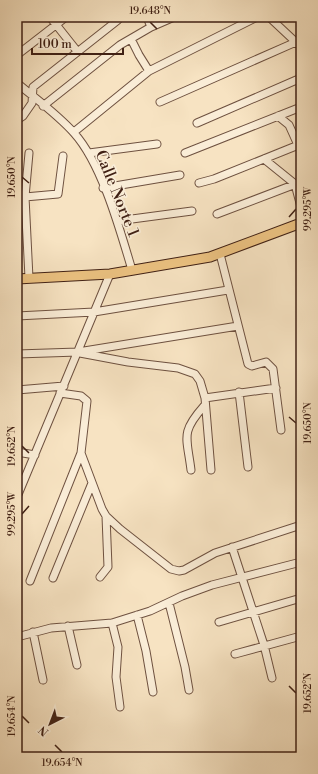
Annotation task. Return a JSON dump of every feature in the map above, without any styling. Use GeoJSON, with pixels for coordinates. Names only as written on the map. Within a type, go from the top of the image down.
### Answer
{"type":"FeatureCollection","features":[{"type":"Feature","properties":{"kind":"main road"},"geometry":{"type":"LineString","coordinates":[[17,279],[110,274],[220,254],[301,223]]}},
{"type":"Feature","properties":{"kind":"street"},"geometry":{"type":"LineString","coordinates":[[50,17],[77,52]]}},
{"type":"Feature","properties":{"kind":"street"},"geometry":{"type":"LineString","coordinates":[[17,55],[66,17]]}},
{"type":"Feature","properties":{"kind":"street"},"geometry":{"type":"LineString","coordinates":[[147,17],[151,27]]}},
{"type":"Feature","properties":{"kind":"street"},"geometry":{"type":"LineString","coordinates":[[43,106],[120,45],[151,27],[174,17]]}},
{"type":"Feature","properties":{"kind":"street"},"geometry":{"type":"LineString","coordinates":[[74,132],[149,71],[257,17]]}},
{"type":"Feature","properties":{"kind":"street"},"geometry":{"type":"LineString","coordinates":[[160,102],[298,45],[269,17]]}},
{"type":"Feature","properties":{"kind":"street"},"geometry":{"type":"LineString","coordinates":[[17,120],[32,103],[33,87],[118,20]]}},
{"type":"Feature","properties":{"kind":"street"},"geometry":{"type":"LineString","coordinates":[[131,38],[149,71]]}},
{"type":"Feature","properties":{"kind":"street"},"geometry":{"type":"LineString","coordinates":[[197,123],[301,78]]}},
{"type":"Feature","properties":{"kind":"street","name":"Calle Norte 1"},"geometry":{"type":"LineString","coordinates":[[17,83],[74,132],[89,153],[117,221],[132,270]]}},
{"type":"Feature","properties":{"kind":"street"},"geometry":{"type":"LineString","coordinates":[[185,153],[301,107]]}},
{"type":"Feature","properties":{"kind":"street"},"geometry":{"type":"LineString","coordinates":[[199,182],[214,179],[299,144],[289,125],[278,116]]}},
{"type":"Feature","properties":{"kind":"street"},"geometry":{"type":"LineString","coordinates":[[89,153],[157,144]]}},
{"type":"Feature","properties":{"kind":"street"},"geometry":{"type":"LineString","coordinates":[[29,152],[25,197],[29,278]]}},
{"type":"Feature","properties":{"kind":"street"},"geometry":{"type":"LineString","coordinates":[[25,197],[58,194],[63,156]]}},
{"type":"Feature","properties":{"kind":"street"},"geometry":{"type":"LineString","coordinates":[[264,158],[298,183],[301,207]]}},
{"type":"Feature","properties":{"kind":"street"},"geometry":{"type":"LineString","coordinates":[[103,188],[180,175]]}},
{"type":"Feature","properties":{"kind":"street"},"geometry":{"type":"LineString","coordinates":[[217,214],[298,183]]}},
{"type":"Feature","properties":{"kind":"street"},"geometry":{"type":"LineString","coordinates":[[117,221],[192,211]]}},
{"type":"Feature","properties":{"kind":"street"},"geometry":{"type":"LineString","coordinates":[[220,254],[248,364],[252,366],[266,362],[269,363],[273,369],[281,430]]}},
{"type":"Feature","properties":{"kind":"street"},"geometry":{"type":"LineString","coordinates":[[17,497],[110,274]]}},
{"type":"Feature","properties":{"kind":"street"},"geometry":{"type":"LineString","coordinates":[[17,316],[94,312],[228,290]]}},
{"type":"Feature","properties":{"kind":"street"},"geometry":{"type":"LineString","coordinates":[[17,354],[78,352],[238,326]]}},
{"type":"Feature","properties":{"kind":"street"},"geometry":{"type":"LineString","coordinates":[[78,352],[92,356],[187,370],[195,374],[200,381],[205,398],[204,406],[211,470]]}},
{"type":"Feature","properties":{"kind":"street"},"geometry":{"type":"LineString","coordinates":[[17,390],[64,386]]}},
{"type":"Feature","properties":{"kind":"street"},"geometry":{"type":"LineString","coordinates":[[205,398],[276,388]]}},
{"type":"Feature","properties":{"kind":"street"},"geometry":{"type":"LineString","coordinates":[[239,392],[248,468]]}},
{"type":"Feature","properties":{"kind":"street"},"geometry":{"type":"LineString","coordinates":[[30,581],[81,453],[87,402],[81,396],[60,393]]}},
{"type":"Feature","properties":{"kind":"street"},"geometry":{"type":"LineString","coordinates":[[191,470],[187,428],[204,406]]}},
{"type":"Feature","properties":{"kind":"street"},"geometry":{"type":"LineString","coordinates":[[17,452],[35,454]]}},
{"type":"Feature","properties":{"kind":"street"},"geometry":{"type":"LineString","coordinates":[[81,453],[106,516],[108,567],[100,577]]}},
{"type":"Feature","properties":{"kind":"street"},"geometry":{"type":"LineString","coordinates":[[53,578],[92,483]]}},
{"type":"Feature","properties":{"kind":"street"},"geometry":{"type":"LineString","coordinates":[[106,516],[175,571],[184,570],[215,553],[301,525]]}},
{"type":"Feature","properties":{"kind":"street"},"geometry":{"type":"LineString","coordinates":[[232,547],[254,612],[272,678]]}},
{"type":"Feature","properties":{"kind":"street"},"geometry":{"type":"LineString","coordinates":[[17,637],[33,632],[68,626],[112,623],[138,615],[212,585],[301,562]]}},
{"type":"Feature","properties":{"kind":"street"},"geometry":{"type":"LineString","coordinates":[[219,622],[301,598]]}},
{"type":"Feature","properties":{"kind":"street"},"geometry":{"type":"LineString","coordinates":[[169,603],[186,667],[189,690]]}},
{"type":"Feature","properties":{"kind":"street"},"geometry":{"type":"LineString","coordinates":[[138,615],[153,692]]}},
{"type":"Feature","properties":{"kind":"street"},"geometry":{"type":"LineString","coordinates":[[112,623],[118,647],[116,677],[120,707]]}},
{"type":"Feature","properties":{"kind":"street"},"geometry":{"type":"LineString","coordinates":[[68,626],[77,665]]}},
{"type":"Feature","properties":{"kind":"street"},"geometry":{"type":"LineString","coordinates":[[33,632],[43,680]]}},
{"type":"Feature","properties":{"kind":"street"},"geometry":{"type":"LineString","coordinates":[[234,654],[301,636]]}}]}
